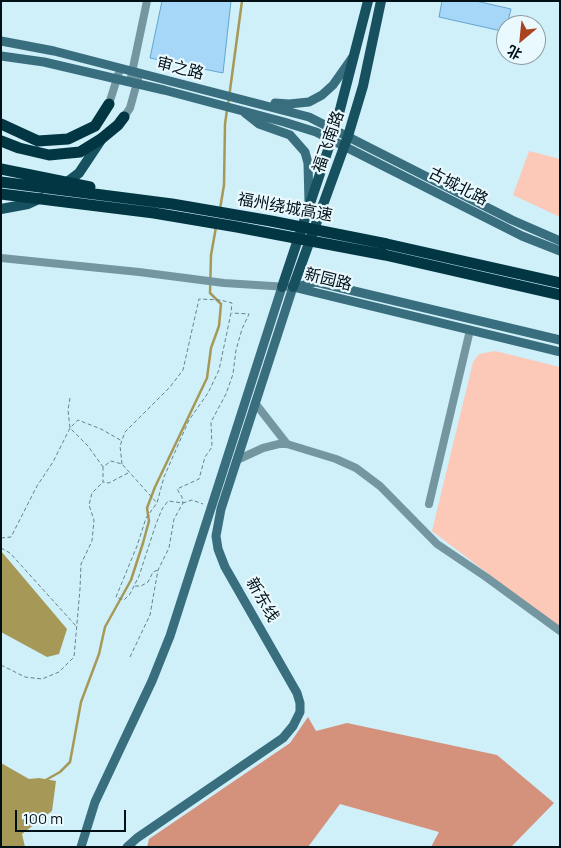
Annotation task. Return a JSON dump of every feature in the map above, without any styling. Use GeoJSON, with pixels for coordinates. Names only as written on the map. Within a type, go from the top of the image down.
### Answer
{"type":"FeatureCollection","features":[{"type":"Feature","properties":{"kind":"highway"},"geometry":{"type":"LineString","coordinates":[[1,124],[38,141],[68,139],[95,126],[109,104]]}},
{"type":"Feature","properties":{"kind":"highway"},"geometry":{"type":"LineString","coordinates":[[1,142],[49,155],[80,152],[102,139],[124,117]]}},
{"type":"Feature","properties":{"kind":"highway"},"geometry":{"type":"LineString","coordinates":[[1,170],[34,175],[172,204]]}},
{"type":"Feature","properties":{"kind":"highway","name":"福州绕城高速"},"geometry":{"type":"LineString","coordinates":[[1,182],[172,204],[370,240],[560,283]]}},
{"type":"Feature","properties":{"kind":"highway","name":"福州绕城高速"},"geometry":{"type":"LineString","coordinates":[[1,195],[23,196],[154,213],[237,227],[385,255],[560,295]]}},
{"type":"Feature","properties":{"kind":"main road","name":"福飞南路"},"geometry":{"type":"LineString","coordinates":[[282,287],[332,140],[368,1]]}},
{"type":"Feature","properties":{"kind":"main road","name":"福飞南路"},"geometry":{"type":"LineString","coordinates":[[293,288],[347,141],[363,86],[381,1]]}},
{"type":"Feature","properties":{"kind":"main road","name":"审之路"},"geometry":{"type":"LineString","coordinates":[[1,41],[54,51],[301,114],[335,129],[347,141]]}},
{"type":"Feature","properties":{"kind":"main road"},"geometry":{"type":"LineString","coordinates":[[242,100],[289,104],[309,102],[322,95],[333,85],[356,52]]}},
{"type":"Feature","properties":{"kind":"main road","name":"审之路"},"geometry":{"type":"LineString","coordinates":[[1,56],[44,62],[134,83],[295,125],[332,140],[347,141]]}},
{"type":"Feature","properties":{"kind":"main road"},"geometry":{"type":"LineString","coordinates":[[240,110],[259,124],[290,135],[305,152],[308,163],[309,207]]}},
{"type":"Feature","properties":{"kind":"main road"},"geometry":{"type":"LineString","coordinates":[[1,209],[28,204],[52,193],[78,173],[102,139]]}},
{"type":"Feature","properties":{"kind":"main road","name":"古城北路"},"geometry":{"type":"LineString","coordinates":[[347,141],[560,241]]}},
{"type":"Feature","properties":{"kind":"main road","name":"古城北路"},"geometry":{"type":"LineString","coordinates":[[347,141],[522,236],[560,252]]}},
{"type":"Feature","properties":{"kind":"main road","name":"新园路"},"geometry":{"type":"LineString","coordinates":[[293,288],[316,282],[560,340]]}},
{"type":"Feature","properties":{"kind":"main road"},"geometry":{"type":"LineString","coordinates":[[81,847],[95,802],[142,704],[165,650],[282,287]]}},
{"type":"Feature","properties":{"kind":"main road","name":"新园路"},"geometry":{"type":"LineString","coordinates":[[293,288],[560,352]]}},
{"type":"Feature","properties":{"kind":"main road","name":"新东线"},"geometry":{"type":"LineString","coordinates":[[127,847],[137,838],[283,738],[294,726],[300,712],[297,693],[225,567],[218,549],[216,536],[218,520],[293,288]]}},
{"type":"Feature","properties":{"kind":"street"},"geometry":{"type":"LineString","coordinates":[[124,117],[130,108],[147,1]]}},
{"type":"Feature","properties":{"kind":"street"},"geometry":{"type":"LineString","coordinates":[[109,104],[120,69]]}},
{"type":"Feature","properties":{"kind":"street"},"geometry":{"type":"LineString","coordinates":[[1,258],[224,283],[293,288]]}},
{"type":"Feature","properties":{"kind":"street"},"geometry":{"type":"LineString","coordinates":[[429,504],[470,330]]}},
{"type":"Feature","properties":{"kind":"street"},"geometry":{"type":"LineString","coordinates":[[255,403],[287,444]]}},
{"type":"Feature","properties":{"kind":"street"},"geometry":{"type":"LineString","coordinates":[[237,460],[263,448],[287,444],[336,459],[365,474],[388,494],[437,544],[560,631]]}},
{"type":"Feature","properties":{"kind":"path"},"geometry":{"type":"LineString","coordinates":[[157,504],[122,464],[120,446],[125,432],[170,387],[183,370],[199,299],[220,300],[232,303],[219,370],[208,393],[189,420],[164,478],[157,504],[146,518],[116,597],[124,600],[130,594],[162,509],[168,502],[192,500],[211,507]]}},
{"type":"Feature","properties":{"kind":"path"},"geometry":{"type":"LineString","coordinates":[[130,657],[150,615],[158,570],[169,548],[174,519],[183,502],[177,489],[199,479],[205,457],[212,447],[212,422],[226,394],[233,374],[236,350],[249,314],[231,313]]}},
{"type":"Feature","properties":{"kind":"path"},"geometry":{"type":"LineString","coordinates":[[1,665],[25,677],[42,679],[60,672],[74,657],[81,564],[92,541],[94,520],[89,505],[92,493],[103,482],[103,467],[88,446],[70,428],[68,410],[70,398]]}},
{"type":"Feature","properties":{"kind":"path"},"geometry":{"type":"LineString","coordinates":[[1,538],[10,537],[37,486],[53,462],[70,428],[78,420],[122,440]]}},
{"type":"Feature","properties":{"kind":"path"},"geometry":{"type":"LineString","coordinates":[[103,467],[111,461],[122,464]]}},
{"type":"Feature","properties":{"kind":"path"},"geometry":{"type":"LineString","coordinates":[[103,482],[109,483],[128,472]]}},
{"type":"Feature","properties":{"kind":"path"},"geometry":{"type":"LineString","coordinates":[[1,548],[10,553],[76,627]]}},
{"type":"Feature","properties":{"kind":"path"},"geometry":{"type":"LineString","coordinates":[[134,586],[141,586],[148,582],[152,572],[158,570]]}},
{"type":"Feature","properties":{"kind":"shaded area"},"geometry":{"type":"Polygon","coordinates":[[[529,151],[560,159],[560,217],[513,195],[529,151]]]}},
{"type":"Feature","properties":{"kind":"shaded area"},"geometry":{"type":"Polygon","coordinates":[[[495,351],[560,367],[560,628],[432,531],[473,362],[479,354],[495,351]]]}},
{"type":"Feature","properties":{"kind":"shaded area"},"geometry":{"type":"Polygon","coordinates":[[[1,551],[67,629],[59,654],[47,657],[1,632],[1,551]]]}},
{"type":"Feature","properties":{"kind":"shaded area"},"geometry":{"type":"Polygon","coordinates":[[[308,717],[316,731],[347,723],[497,755],[554,803],[511,847],[431,847],[439,832],[340,804],[308,847],[147,847],[149,839],[290,743],[308,717]]]}},
{"type":"Feature","properties":{"kind":"shaded area"},"geometry":{"type":"Polygon","coordinates":[[[1,763],[29,779],[39,778],[56,781],[52,811],[22,834],[25,847],[1,847],[1,763]]]}},
{"type":"Feature","properties":{"kind":"building"},"geometry":{"type":"Polygon","coordinates":[[[162,1],[231,1],[223,73],[150,58],[162,1]]]}},
{"type":"Feature","properties":{"kind":"building"},"geometry":{"type":"Polygon","coordinates":[[[442,1],[476,1],[511,9],[510,15],[496,15],[496,30],[439,17],[442,1]]]}},
{"type":"Feature","properties":{"kind":"waterway"},"geometry":{"type":"LineString","coordinates":[[228,105],[242,1]]}},
{"type":"Feature","properties":{"kind":"waterway"},"geometry":{"type":"LineString","coordinates":[[220,209],[224,185],[227,110]]}},
{"type":"Feature","properties":{"kind":"waterway"},"geometry":{"type":"LineString","coordinates":[[44,781],[60,772],[70,762],[81,702],[99,654],[105,627],[131,580],[149,521],[147,508],[155,487],[207,378],[211,348],[219,326],[221,304],[210,293],[211,255],[216,227]]}}]}
